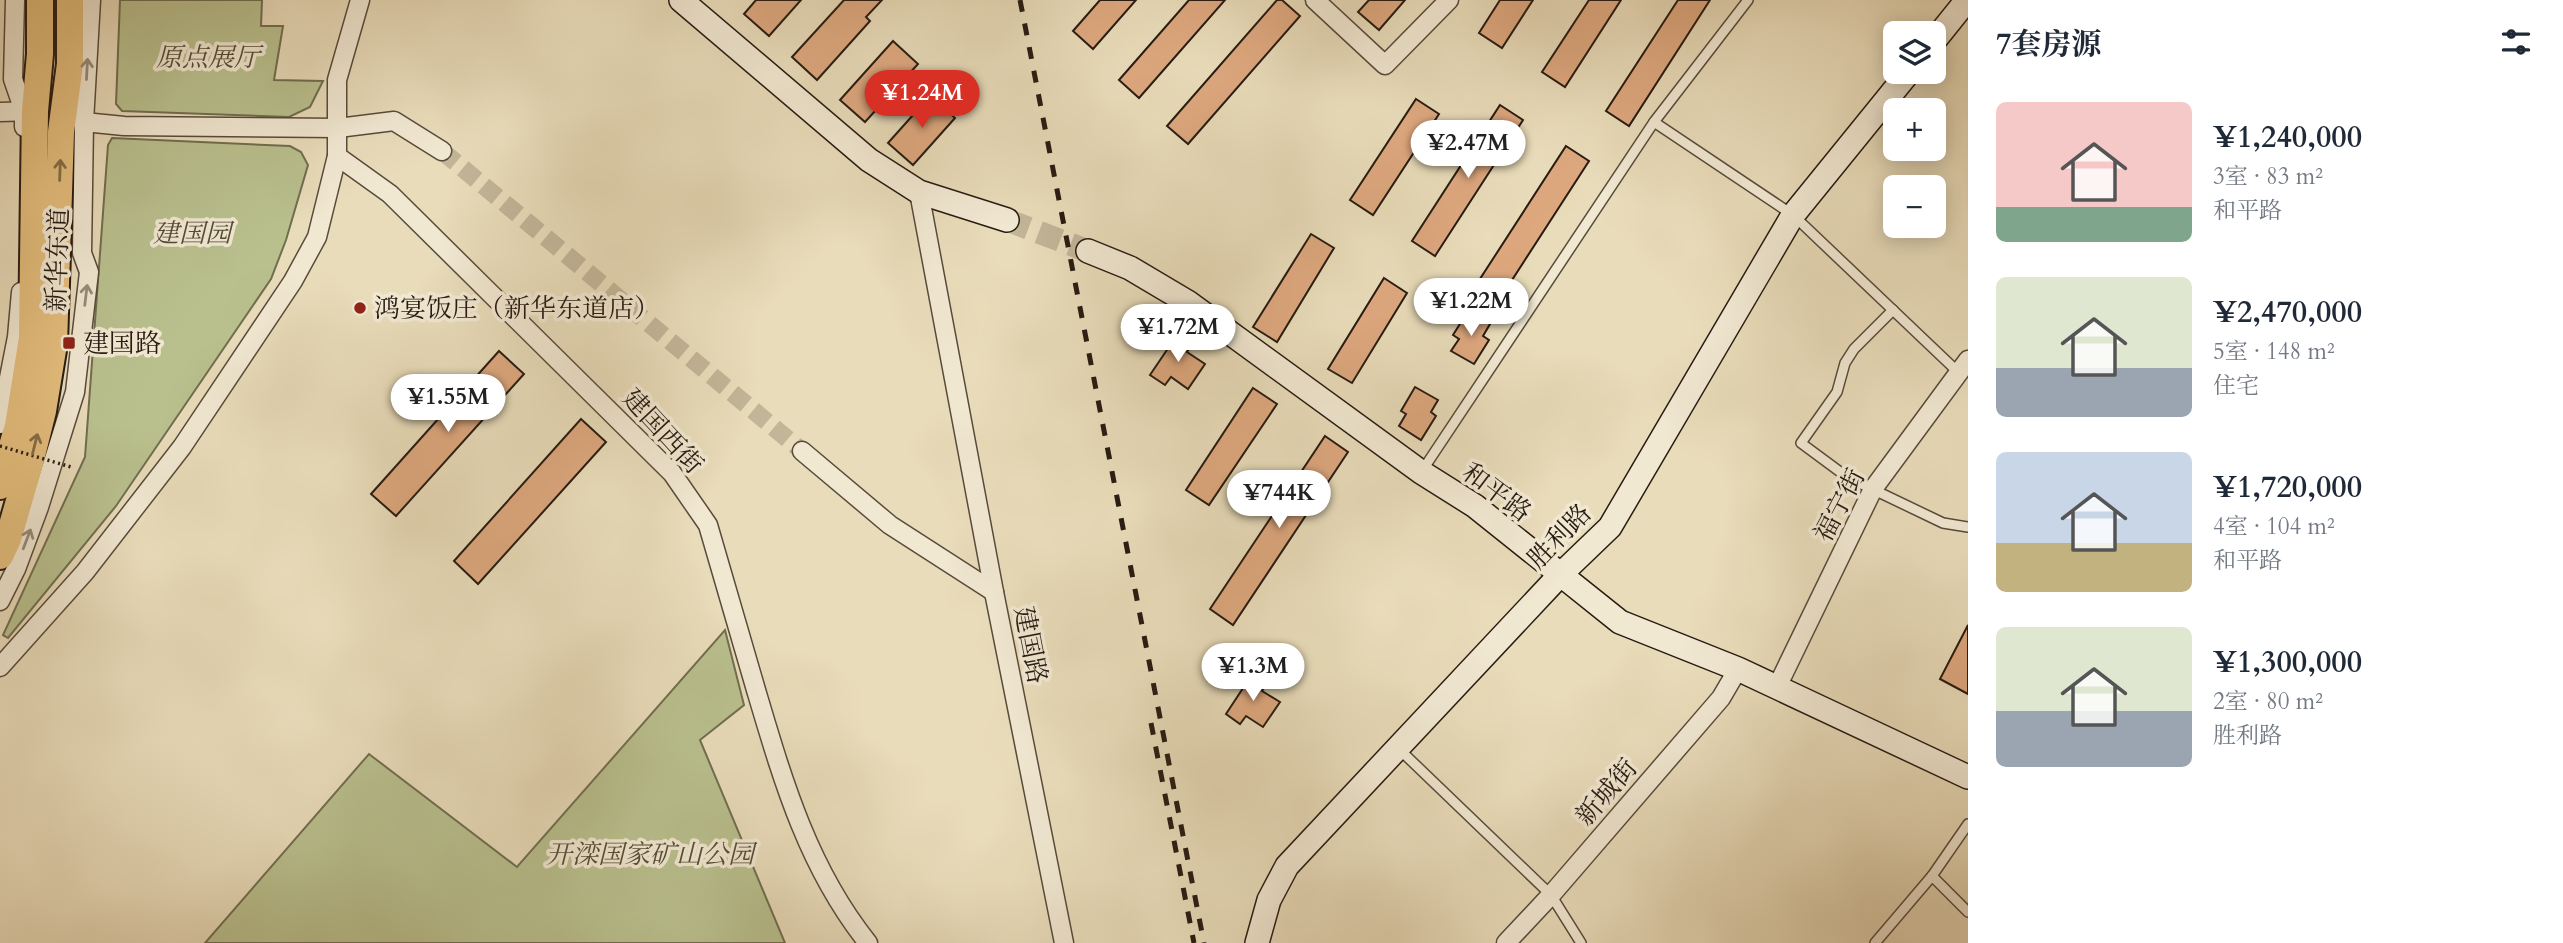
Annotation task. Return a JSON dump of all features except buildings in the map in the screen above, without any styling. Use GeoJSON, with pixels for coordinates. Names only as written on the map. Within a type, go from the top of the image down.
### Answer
{"type":"FeatureCollection","features":[{"type":"Feature","properties":{"kind":"main road"},"geometry":{"type":"LineString","coordinates":[[29,0],[40,54]]}},
{"type":"Feature","properties":{"kind":"main road","name":"新华东道"},"geometry":{"type":"LineString","coordinates":[[0,486],[18,426],[32,338],[30,111],[40,54],[40,0]]}},
{"type":"Feature","properties":{"kind":"main road","name":"新华东道"},"geometry":{"type":"LineString","coordinates":[[0,556],[8,539],[30,463],[43,411],[54,344],[61,132],[70,64],[69,0]]}},
{"type":"Feature","properties":{"kind":"main road"},"geometry":{"type":"LineString","coordinates":[[70,64],[83,0]]}},
{"type":"Feature","properties":{"kind":"street"},"geometry":{"type":"LineString","coordinates":[[0,424],[13,364],[21,296],[30,111],[13,79],[15,0]]}},
{"type":"Feature","properties":{"kind":"street"},"geometry":{"type":"LineString","coordinates":[[0,601],[16,569],[39,507],[75,392],[89,272],[82,253],[84,122],[91,0]]}},
{"type":"Feature","properties":{"kind":"street"},"geometry":{"type":"LineString","coordinates":[[0,667],[85,572],[182,447],[292,281],[317,237],[337,156],[337,80],[360,0]]}},
{"type":"Feature","properties":{"kind":"street"},"geometry":{"type":"LineString","coordinates":[[681,0],[869,160],[919,192],[1007,220]]}},
{"type":"Feature","properties":{"kind":"street"},"geometry":{"type":"LineString","coordinates":[[1315,0],[1385,65],[1449,0]]}},
{"type":"Feature","properties":{"kind":"street"},"geometry":{"type":"LineString","coordinates":[[1946,26],[1967,0]]}},
{"type":"Feature","properties":{"kind":"street","name":"胜利路"},"geometry":{"type":"LineString","coordinates":[[1257,940],[1269,900],[1287,866],[1559,576],[1611,527],[1793,215],[1899,84]]}},
{"type":"Feature","properties":{"kind":"street"},"geometry":{"type":"LineString","coordinates":[[0,112],[30,111]]}},
{"type":"Feature","properties":{"kind":"street"},"geometry":{"type":"LineString","coordinates":[[84,122],[124,126],[338,128],[394,121],[442,151]]}},
{"type":"Feature","properties":{"kind":"street","name":"建国西街"},"geometry":{"type":"LineString","coordinates":[[337,156],[390,194],[672,472],[690,498],[708,526],[794,810],[819,869],[844,914],[868,943]]}},
{"type":"Feature","properties":{"kind":"street"},"geometry":{"type":"LineString","coordinates":[[919,192],[994,592]]}},
{"type":"Feature","properties":{"kind":"street","name":"和平路"},"geometry":{"type":"LineString","coordinates":[[1088,251],[1130,268],[1189,303],[1421,472],[1475,506],[1559,576],[1620,622],[1738,669],[1968,777]]}},
{"type":"Feature","properties":{"kind":"street","name":"福宁街"},"geometry":{"type":"LineString","coordinates":[[1777,687],[1873,489],[1963,366]]}},
{"type":"Feature","properties":{"kind":"street","name":"建国路"},"geometry":{"type":"LineString","coordinates":[[802,451],[890,525],[994,592],[1064,943]]}},
{"type":"Feature","properties":{"kind":"street","name":"新城街"},"geometry":{"type":"LineString","coordinates":[[1506,943],[1551,895],[1721,698],[1738,669]]}},
{"type":"Feature","properties":{"kind":"lane"},"geometry":{"type":"LineString","coordinates":[[1421,472],[1654,122],[1748,0]]}},
{"type":"Feature","properties":{"kind":"lane"},"geometry":{"type":"LineString","coordinates":[[1654,122],[1793,215],[1893,310],[1963,366]]}},
{"type":"Feature","properties":{"kind":"lane"},"geometry":{"type":"LineString","coordinates":[[1893,310],[1854,349],[1846,363],[1837,392],[1801,443],[1847,477],[1943,523],[1968,527]]}},
{"type":"Feature","properties":{"kind":"lane"},"geometry":{"type":"LineString","coordinates":[[1397,748],[1551,895],[1581,943]]}},
{"type":"Feature","properties":{"kind":"lane"},"geometry":{"type":"LineString","coordinates":[[1875,943],[1932,876],[1968,824]]}},
{"type":"Feature","properties":{"kind":"lane"},"geometry":{"type":"LineString","coordinates":[[1932,876],[1968,912]]}},
{"type":"Feature","properties":{"kind":"path"},"geometry":{"type":"LineString","coordinates":[[0,446],[71,467]]}},
{"type":"Feature","properties":{"kind":"green space","name":"原点展厅"},"geometry":{"type":"Polygon","coordinates":[[[120,0],[262,0],[261,26],[283,26],[274,80],[323,81],[310,107],[289,117],[122,111],[116,104],[120,0]]]}},
{"type":"Feature","properties":{"kind":"green space","name":"建国园"},"geometry":{"type":"Polygon","coordinates":[[[112,138],[290,146],[301,152],[308,165],[286,240],[271,279],[116,506],[8,638],[3,635],[85,457],[108,145],[112,138]]]}},
{"type":"Feature","properties":{"kind":"green space","name":"开滦国家矿山公园"},"geometry":{"type":"Polygon","coordinates":[[[725,630],[744,705],[700,740],[785,943],[205,943],[369,754],[517,867],[725,630]]]}},
{"type":"Feature","properties":{"kind":"tunnel"},"geometry":{"type":"LineString","coordinates":[[442,151],[802,451]]}},
{"type":"Feature","properties":{"kind":"tunnel"},"geometry":{"type":"LineString","coordinates":[[1007,220],[1088,251]]}},
{"type":"Feature","properties":{"kind":"railway"},"geometry":{"type":"LineString","coordinates":[[1020,0],[1204,943]]}},
{"type":"Feature","properties":{"kind":"railway"},"geometry":{"type":"LineString","coordinates":[[1151,723],[1194,943]]}},
{"type":"Feature","properties":{"kind":"place","name":"鸿宴饭庄（新华东道店）"},"geometry":{"type":"Point","coordinates":[360,308]}},
{"type":"Feature","properties":{"kind":"place","name":"建国路"},"geometry":{"type":"Point","coordinates":[69,343]}}]}
